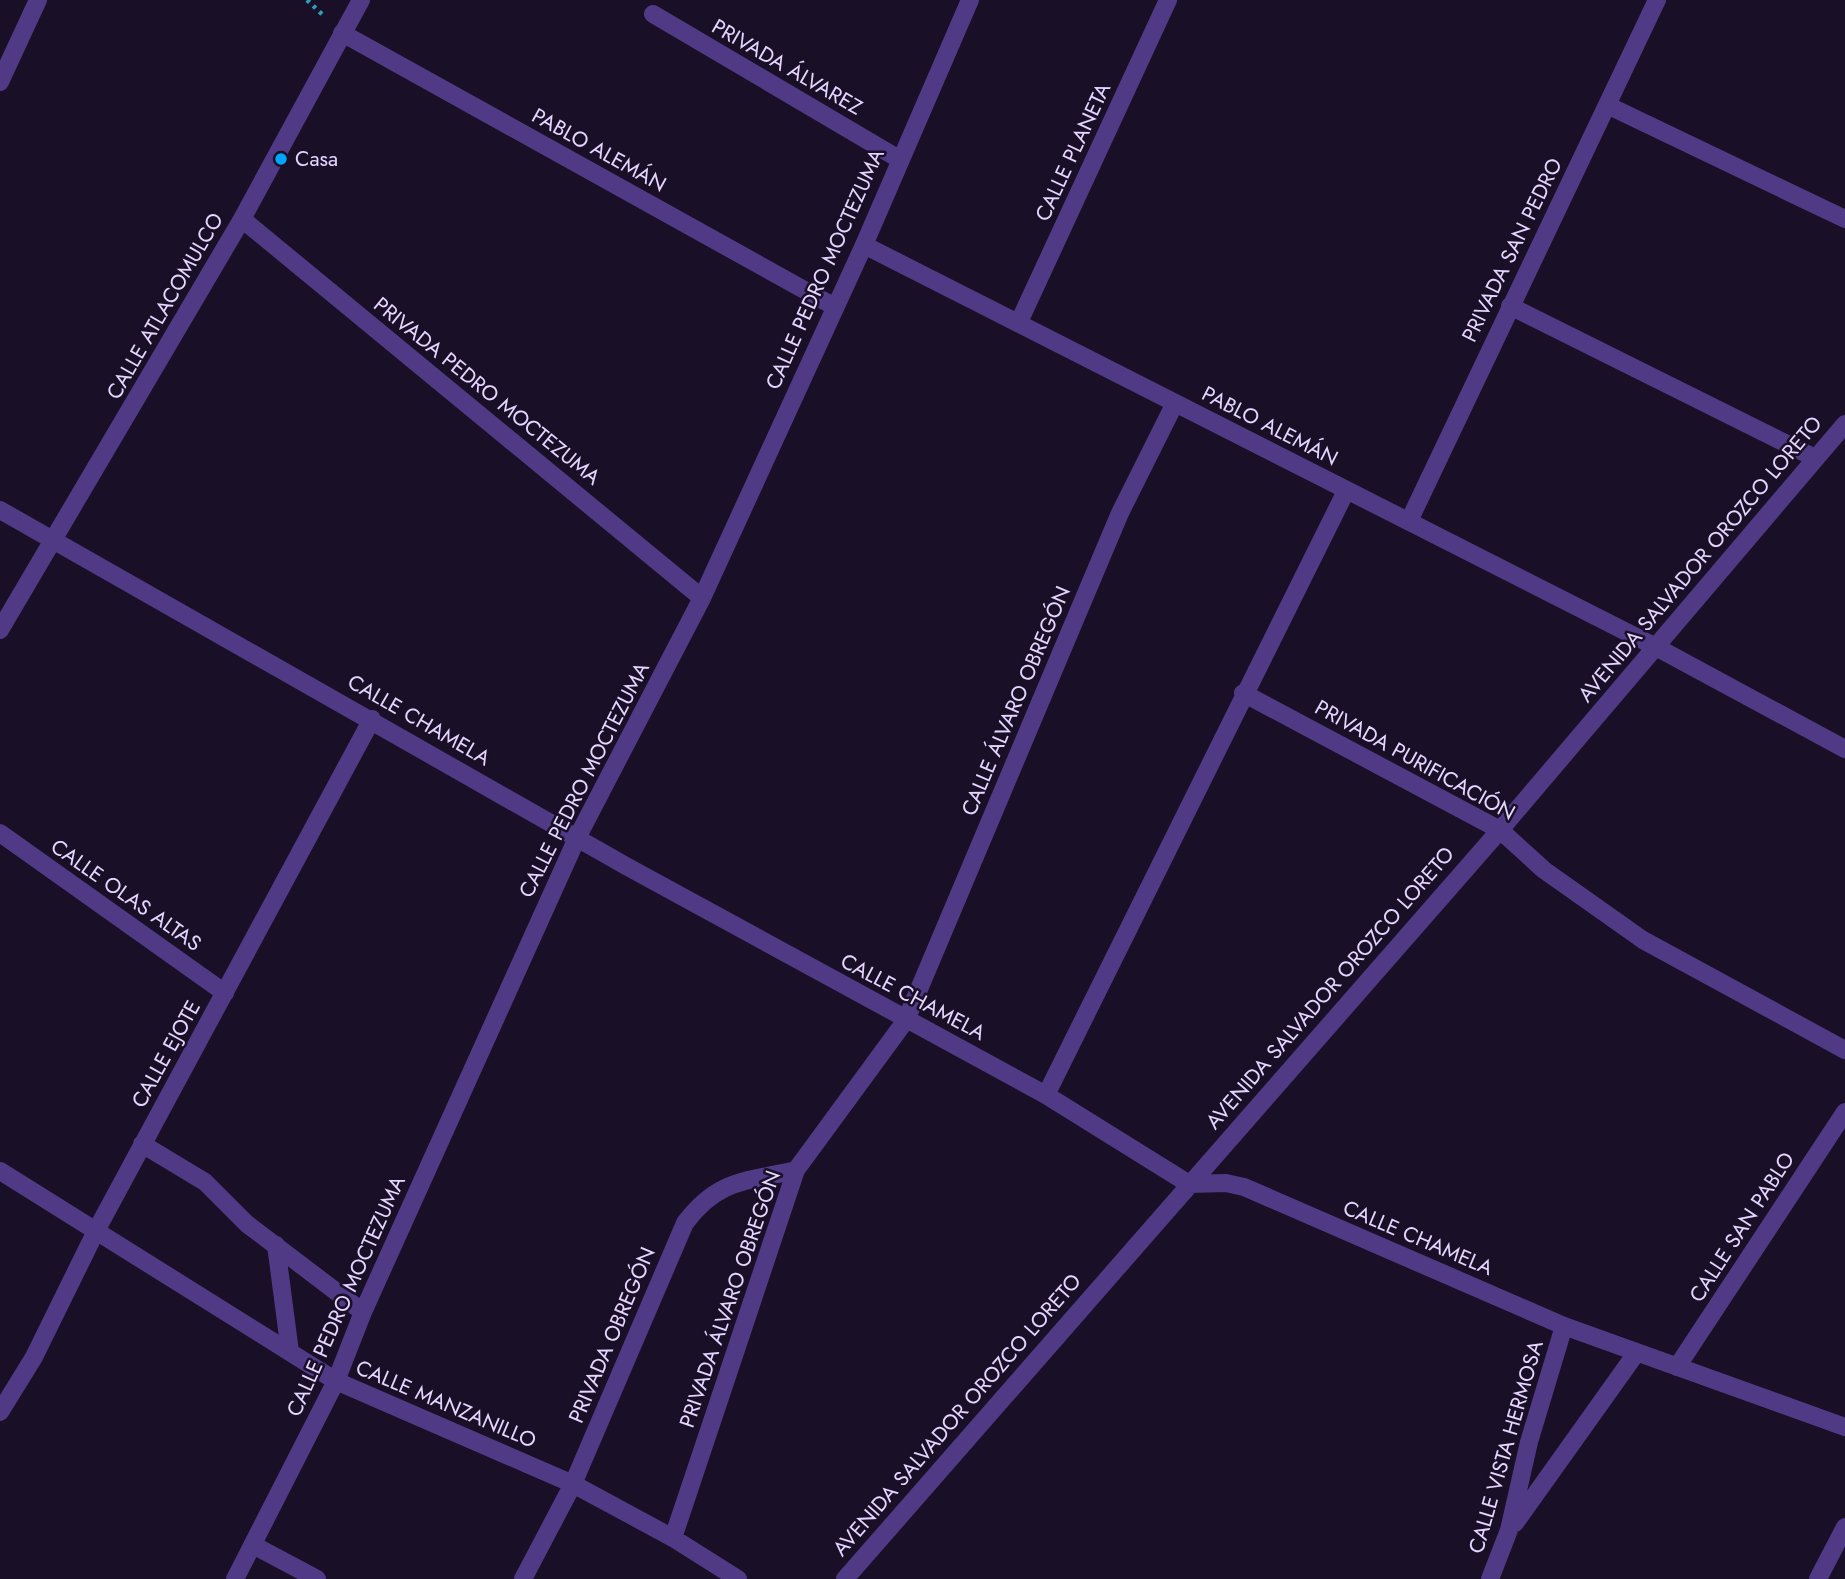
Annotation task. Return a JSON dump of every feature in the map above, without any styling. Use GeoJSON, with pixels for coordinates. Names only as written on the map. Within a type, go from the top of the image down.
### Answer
{"type":"FeatureCollection","features":[{"type":"Feature","properties":{"kind":"street"},"geometry":{"type":"LineString","coordinates":[[0,82],[38,0]]}},
{"type":"Feature","properties":{"kind":"street","name":"CALLE ATLACOMULCO"},"geometry":{"type":"LineString","coordinates":[[0,630],[242,219],[361,0]]}},
{"type":"Feature","properties":{"kind":"street","name":"CALLE PEDRO MOCTEZUMA"},"geometry":{"type":"LineString","coordinates":[[235,1579],[336,1381],[363,1312],[577,838],[702,598],[864,246],[899,159],[970,0]]}},
{"type":"Feature","properties":{"kind":"street","name":"CALLE PLANETA"},"geometry":{"type":"LineString","coordinates":[[1019,322],[1168,0]]}},
{"type":"Feature","properties":{"kind":"street","name":"PRIVADA SAN PEDRO"},"geometry":{"type":"LineString","coordinates":[[1409,521],[1657,0]]}},
{"type":"Feature","properties":{"kind":"street","name":"PRIVADA ÁLVAREZ"},"geometry":{"type":"LineString","coordinates":[[653,14],[899,159]]}},
{"type":"Feature","properties":{"kind":"street","name":"PABLO ALEMÁN"},"geometry":{"type":"LineString","coordinates":[[342,33],[835,306]]}},
{"type":"Feature","properties":{"kind":"street"},"geometry":{"type":"LineString","coordinates":[[1607,105],[1845,219]]}},
{"type":"Feature","properties":{"kind":"street","name":"PRIVADA PEDRO MOCTEZUMA"},"geometry":{"type":"LineString","coordinates":[[242,219],[702,598]]}},
{"type":"Feature","properties":{"kind":"street","name":"PABLO ALEMÁN"},"geometry":{"type":"LineString","coordinates":[[864,246],[1019,322],[1656,647],[1845,749]]}},
{"type":"Feature","properties":{"kind":"street"},"geometry":{"type":"LineString","coordinates":[[1510,306],[1815,458]]}},
{"type":"Feature","properties":{"kind":"street","name":"CALLE ÁLVARO OBREGÓN"},"geometry":{"type":"LineString","coordinates":[[906,1020],[1120,513],[1175,403]]}},
{"type":"Feature","properties":{"kind":"street","name":"AVENIDA SALVADOR OROZCO LORETO"},"geometry":{"type":"LineString","coordinates":[[845,1579],[1500,830],[1845,424]]}},
{"type":"Feature","properties":{"kind":"street"},"geometry":{"type":"LineString","coordinates":[[1046,1094],[1243,693],[1346,491]]}},
{"type":"Feature","properties":{"kind":"street","name":"CALLE CHAMELA"},"geometry":{"type":"LineString","coordinates":[[0,510],[372,719],[577,838],[906,1020],[1046,1094],[1189,1184],[1226,1183],[1244,1187],[1564,1326],[1845,1427]]}},
{"type":"Feature","properties":{"kind":"street","name":"PRIVADA PURIFICACIÓN"},"geometry":{"type":"LineString","coordinates":[[1243,693],[1500,830],[1544,870],[1643,940],[1845,1050]]}},
{"type":"Feature","properties":{"kind":"street","name":"CALLE EJOTE"},"geometry":{"type":"LineString","coordinates":[[0,1412],[34,1357],[142,1144],[372,719]]}},
{"type":"Feature","properties":{"kind":"street","name":"CALLE OLAS ALTAS"},"geometry":{"type":"LineString","coordinates":[[0,834],[225,993]]}},
{"type":"Feature","properties":{"kind":"street","name":"PRIVADA ÁLVARO OBREGÓN"},"geometry":{"type":"LineString","coordinates":[[673,1538],[796,1170],[906,1020]]}},
{"type":"Feature","properties":{"kind":"street","name":"CALLE SAN PABLO"},"geometry":{"type":"LineString","coordinates":[[1677,1367],[1845,1112]]}},
{"type":"Feature","properties":{"kind":"street"},"geometry":{"type":"LineString","coordinates":[[142,1144],[205,1182],[247,1224],[363,1312]]}},
{"type":"Feature","properties":{"kind":"street","name":"PRIVADA OBREGÓN"},"geometry":{"type":"LineString","coordinates":[[523,1579],[573,1483],[685,1223],[700,1203],[722,1187],[796,1170]]}},
{"type":"Feature","properties":{"kind":"street","name":"CALLE MANZANILLO"},"geometry":{"type":"LineString","coordinates":[[0,1171],[336,1381],[573,1483],[673,1538],[738,1579]]}},
{"type":"Feature","properties":{"kind":"street"},"geometry":{"type":"LineString","coordinates":[[276,1245],[290,1352]]}},
{"type":"Feature","properties":{"kind":"street","name":"CALLE VISTA HERMOSA"},"geometry":{"type":"LineString","coordinates":[[1490,1579],[1509,1530],[1529,1442],[1564,1326]]}},
{"type":"Feature","properties":{"kind":"street"},"geometry":{"type":"LineString","coordinates":[[1509,1530],[1637,1352]]}},
{"type":"Feature","properties":{"kind":"street"},"geometry":{"type":"LineString","coordinates":[[1818,1579],[1845,1527]]}},
{"type":"Feature","properties":{"kind":"street"},"geometry":{"type":"LineString","coordinates":[[253,1545],[317,1579]]}},
{"type":"Feature","properties":{"kind":"place","name":"Casa"},"geometry":{"type":"Point","coordinates":[281,159]}}]}
